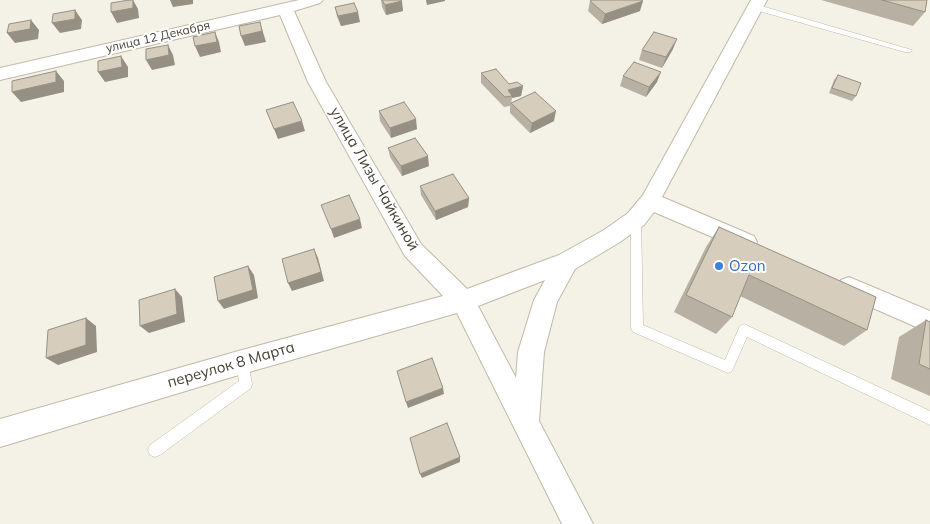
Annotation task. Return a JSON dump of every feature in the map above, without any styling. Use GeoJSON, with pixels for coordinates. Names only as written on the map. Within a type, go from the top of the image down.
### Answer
{"type":"FeatureCollection","features":[{"type":"Feature","properties":{"kind":"street","name":"улица 12 Декабря"},"geometry":{"type":"LineString","coordinates":[[0,74],[238,18],[285,9],[315,0]]}},
{"type":"Feature","properties":{"kind":"street","name":"переулок 8 Марта"},"geometry":{"type":"LineString","coordinates":[[0,433],[242,362],[463,301],[567,262],[612,236],[636,219],[650,201],[757,3]]}},
{"type":"Feature","properties":{"kind":"street","name":"улица Лизы Чайкиной"},"geometry":{"type":"LineString","coordinates":[[285,9],[317,82],[412,250],[463,301],[578,524]]}},
{"type":"Feature","properties":{"kind":"street"},"geometry":{"type":"LineString","coordinates":[[650,201],[768,252]]}},
{"type":"Feature","properties":{"kind":"street"},"geometry":{"type":"LineString","coordinates":[[526,422],[531,352],[546,300],[567,262]]}},
{"type":"Feature","properties":{"kind":"street"},"geometry":{"type":"LineString","coordinates":[[831,279],[930,322]]}},
{"type":"Feature","properties":{"kind":"lane"},"geometry":{"type":"LineString","coordinates":[[757,3],[908,50]]}},
{"type":"Feature","properties":{"kind":"lane"},"geometry":{"type":"LineString","coordinates":[[636,219],[637,328],[728,367],[744,330],[930,418]]}},
{"type":"Feature","properties":{"kind":"lane"},"geometry":{"type":"LineString","coordinates":[[155,450],[246,384],[242,362]]}},
{"type":"Feature","properties":{"kind":"building"},"geometry":{"type":"Polygon","coordinates":[[[133,0],[133,8],[111,12],[111,3],[133,0]]]}},
{"type":"Feature","properties":{"kind":"building"},"geometry":{"type":"Polygon","coordinates":[[[382,0],[401,0],[402,1],[385,5],[382,0]]]}},
{"type":"Feature","properties":{"kind":"building"},"geometry":{"type":"Polygon","coordinates":[[[882,0],[927,0],[925,12],[882,0]]]}},
{"type":"Feature","properties":{"kind":"building"},"geometry":{"type":"Polygon","coordinates":[[[590,1],[643,1],[605,14],[590,1]]]}},
{"type":"Feature","properties":{"kind":"building"},"geometry":{"type":"Polygon","coordinates":[[[354,3],[358,12],[338,16],[335,7],[354,3]]]}},
{"type":"Feature","properties":{"kind":"building"},"geometry":{"type":"Polygon","coordinates":[[[75,10],[75,19],[52,23],[53,14],[75,10]]]}},
{"type":"Feature","properties":{"kind":"building"},"geometry":{"type":"Polygon","coordinates":[[[31,20],[30,29],[7,33],[9,24],[31,20]]]}},
{"type":"Feature","properties":{"kind":"building"},"geometry":{"type":"Polygon","coordinates":[[[260,22],[262,31],[241,36],[239,26],[260,22]]]}},
{"type":"Feature","properties":{"kind":"building"},"geometry":{"type":"Polygon","coordinates":[[[215,32],[217,42],[195,46],[193,37],[215,32]]]}},
{"type":"Feature","properties":{"kind":"building"},"geometry":{"type":"Polygon","coordinates":[[[654,32],[677,39],[666,57],[642,50],[654,32]]]}},
{"type":"Feature","properties":{"kind":"building"},"geometry":{"type":"Polygon","coordinates":[[[168,45],[169,55],[146,60],[146,49],[168,45]]]}},
{"type":"Feature","properties":{"kind":"building"},"geometry":{"type":"Polygon","coordinates":[[[121,56],[122,67],[98,72],[98,61],[121,56]]]}},
{"type":"Feature","properties":{"kind":"building"},"geometry":{"type":"Polygon","coordinates":[[[634,62],[661,72],[649,87],[623,76],[634,62]]]}},
{"type":"Feature","properties":{"kind":"building"},"geometry":{"type":"Polygon","coordinates":[[[496,69],[509,84],[517,82],[523,86],[508,90],[512,96],[505,97],[481,73],[496,69]]]}},
{"type":"Feature","properties":{"kind":"building"},"geometry":{"type":"Polygon","coordinates":[[[56,71],[56,82],[12,92],[12,81],[56,71]]]}},
{"type":"Feature","properties":{"kind":"building"},"geometry":{"type":"Polygon","coordinates":[[[838,75],[861,83],[856,96],[832,88],[838,75]]]}},
{"type":"Feature","properties":{"kind":"building"},"geometry":{"type":"Polygon","coordinates":[[[535,92],[556,111],[532,123],[511,103],[535,92]]]}},
{"type":"Feature","properties":{"kind":"building"},"geometry":{"type":"Polygon","coordinates":[[[293,102],[302,121],[274,129],[266,110],[293,102]]]}},
{"type":"Feature","properties":{"kind":"building"},"geometry":{"type":"Polygon","coordinates":[[[404,102],[416,119],[390,128],[379,111],[404,102]]]}},
{"type":"Feature","properties":{"kind":"building"},"geometry":{"type":"Polygon","coordinates":[[[415,138],[428,156],[401,166],[388,148],[415,138]]]}},
{"type":"Feature","properties":{"kind":"building"},"geometry":{"type":"Polygon","coordinates":[[[453,174],[469,198],[435,211],[420,186],[453,174]]]}},
{"type":"Feature","properties":{"kind":"building"},"geometry":{"type":"Polygon","coordinates":[[[349,195],[360,219],[331,229],[321,205],[349,195]]]}},
{"type":"Feature","properties":{"kind":"building"},"geometry":{"type":"Polygon","coordinates":[[[719,227],[876,297],[867,330],[749,275],[732,317],[686,295],[719,227]]]}},
{"type":"Feature","properties":{"kind":"building"},"geometry":{"type":"Polygon","coordinates":[[[314,249],[321,272],[288,283],[282,259],[314,249]]]}},
{"type":"Feature","properties":{"kind":"building"},"geometry":{"type":"Polygon","coordinates":[[[248,266],[253,290],[218,301],[214,277],[248,266]]]}},
{"type":"Feature","properties":{"kind":"building"},"geometry":{"type":"Polygon","coordinates":[[[175,289],[177,314],[140,326],[139,300],[175,289]]]}},
{"type":"Feature","properties":{"kind":"building"},"geometry":{"type":"Polygon","coordinates":[[[86,318],[86,345],[46,358],[48,330],[86,318]]]}},
{"type":"Feature","properties":{"kind":"building"},"geometry":{"type":"Polygon","coordinates":[[[926,320],[930,322],[930,369],[919,364],[926,320]]]}},
{"type":"Feature","properties":{"kind":"building"},"geometry":{"type":"Polygon","coordinates":[[[432,358],[443,388],[406,402],[397,371],[432,358]]]}},
{"type":"Feature","properties":{"kind":"building"},"geometry":{"type":"Polygon","coordinates":[[[447,423],[460,457],[420,474],[410,438],[447,423]]]}},
{"type":"Feature","properties":{"kind":"place","name":"Ozon"},"geometry":{"type":"Point","coordinates":[719,266]}}]}
